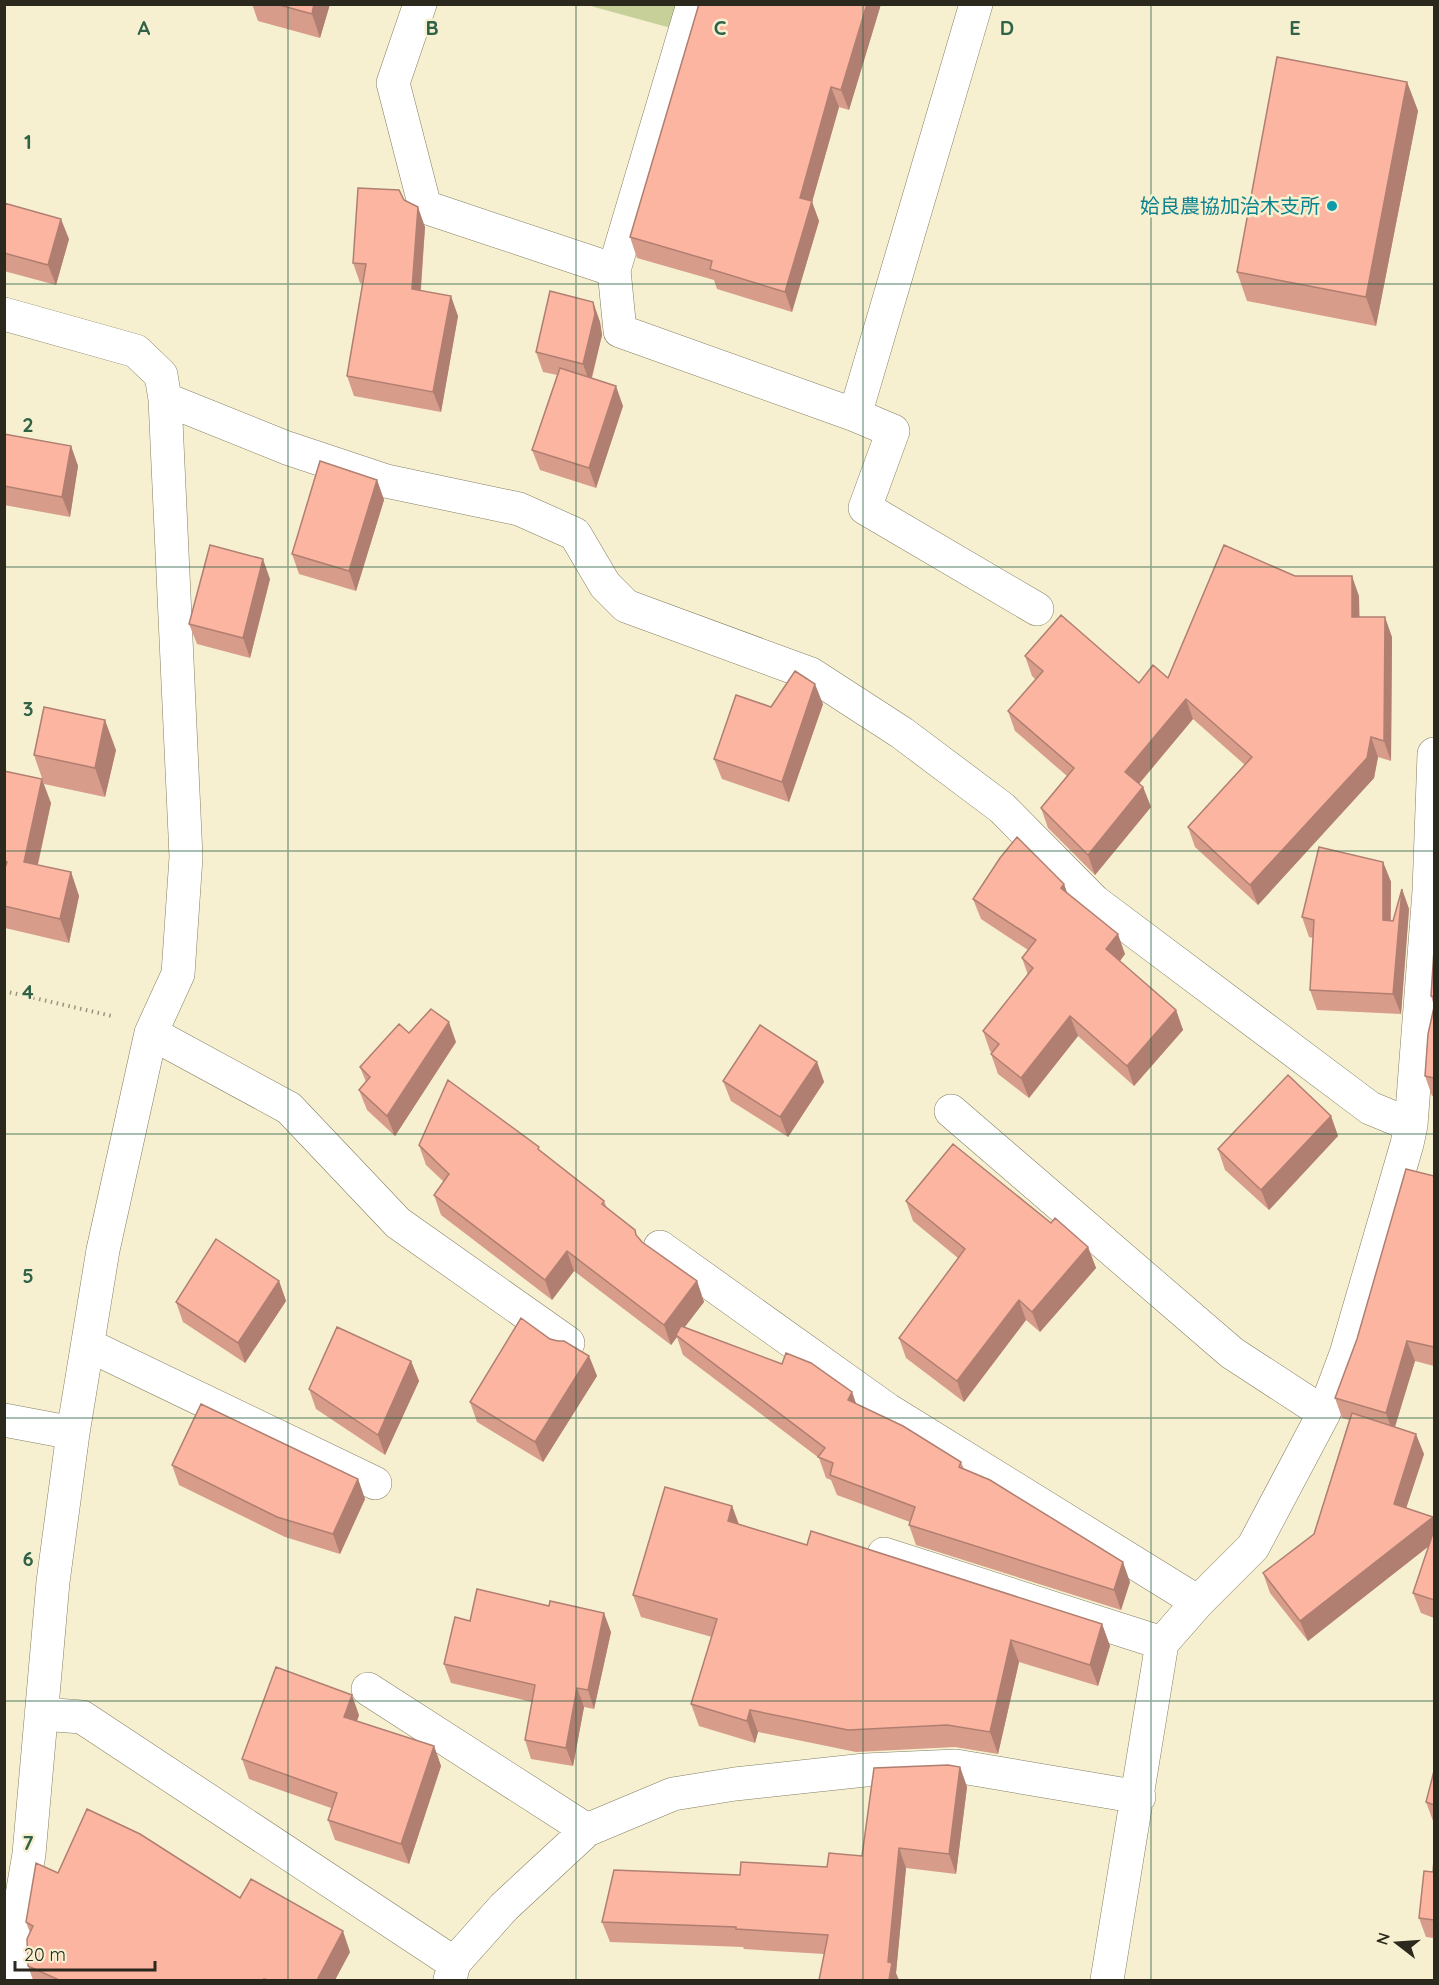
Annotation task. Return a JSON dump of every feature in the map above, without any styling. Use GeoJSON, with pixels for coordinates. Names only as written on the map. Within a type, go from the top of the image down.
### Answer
{"type":"FeatureCollection","features":[{"type":"Feature","properties":{"kind":"street"},"geometry":{"type":"LineString","coordinates":[[420,4],[393,84],[425,207],[614,270]]}},
{"type":"Feature","properties":{"kind":"street"},"geometry":{"type":"LineString","coordinates":[[693,4],[614,270],[620,331],[855,415],[893,431],[865,508],[1037,609]]}},
{"type":"Feature","properties":{"kind":"street"},"geometry":{"type":"LineString","coordinates":[[855,415],[976,4]]}},
{"type":"Feature","properties":{"kind":"street"},"geometry":{"type":"LineString","coordinates":[[4,314],[136,351],[161,375],[165,399],[186,858],[178,974],[151,1033],[103,1250],[74,1433],[53,1582],[29,1854],[14,1942],[18,1980]]}},
{"type":"Feature","properties":{"kind":"street"},"geometry":{"type":"LineString","coordinates":[[165,399],[287,448],[386,482],[519,509],[575,534],[605,585],[626,606],[811,674],[902,733],[1002,808],[1094,901],[1370,1108],[1411,1125]]}},
{"type":"Feature","properties":{"kind":"street"},"geometry":{"type":"LineString","coordinates":[[1107,1980],[1162,1643],[1198,1602],[1253,1547],[1324,1413],[1365,1293],[1411,1125],[1432,891],[1434,754]]}},
{"type":"Feature","properties":{"kind":"street"},"geometry":{"type":"LineString","coordinates":[[151,1033],[289,1108],[398,1223],[568,1343]]}},
{"type":"Feature","properties":{"kind":"street"},"geometry":{"type":"LineString","coordinates":[[951,1111],[1232,1353],[1324,1413]]}},
{"type":"Feature","properties":{"kind":"street"},"geometry":{"type":"LineString","coordinates":[[660,1247],[888,1410],[1198,1602]]}},
{"type":"Feature","properties":{"kind":"street"},"geometry":{"type":"LineString","coordinates":[[88,1345],[375,1483]]}},
{"type":"Feature","properties":{"kind":"street"},"geometry":{"type":"LineString","coordinates":[[4,1420],[74,1433]]}},
{"type":"Feature","properties":{"kind":"street"},"geometry":{"type":"LineString","coordinates":[[860,1547],[1162,1643]]}},
{"type":"Feature","properties":{"kind":"street"},"geometry":{"type":"LineString","coordinates":[[368,1689],[587,1830]]}},
{"type":"Feature","properties":{"kind":"street"},"geometry":{"type":"LineString","coordinates":[[41,1714],[82,1717],[452,1972],[504,1907],[587,1830],[673,1794],[735,1784],[866,1770],[956,1766],[1138,1797]]}},
{"type":"Feature","properties":{"kind":"path"},"geometry":{"type":"LineString","coordinates":[[4,991],[126,1019],[151,1033]]}},
{"type":"Feature","properties":{"kind":"green space"},"geometry":{"type":"Polygon","coordinates":[[[587,5],[678,5],[671,28],[587,5]]]}},
{"type":"Feature","properties":{"kind":"building"},"geometry":{"type":"Polygon","coordinates":[[[276,4],[314,4],[312,14],[276,4]]]}},
{"type":"Feature","properties":{"kind":"building"},"geometry":{"type":"Polygon","coordinates":[[[699,4],[867,4],[841,90],[831,87],[800,198],[812,201],[785,292],[710,269],[712,261],[630,237],[699,4]]]}},
{"type":"Feature","properties":{"kind":"building","name":"姶良農協加治木支所"},"geometry":{"type":"Polygon","coordinates":[[[1277,57],[1407,82],[1366,297],[1237,272],[1277,57]]]}},
{"type":"Feature","properties":{"kind":"building"},"geometry":{"type":"Polygon","coordinates":[[[358,188],[399,190],[404,200],[418,207],[412,289],[451,296],[433,392],[347,376],[366,264],[353,263],[358,188]]]}},
{"type":"Feature","properties":{"kind":"building"},"geometry":{"type":"Polygon","coordinates":[[[4,203],[61,219],[48,265],[4,253],[4,203]]]}},
{"type":"Feature","properties":{"kind":"building"},"geometry":{"type":"Polygon","coordinates":[[[550,291],[593,302],[595,314],[583,364],[536,352],[550,291]]]}},
{"type":"Feature","properties":{"kind":"building"},"geometry":{"type":"Polygon","coordinates":[[[560,368],[616,386],[589,468],[532,450],[560,368]]]}},
{"type":"Feature","properties":{"kind":"building"},"geometry":{"type":"Polygon","coordinates":[[[4,434],[71,446],[62,497],[4,486],[4,434]]]}},
{"type":"Feature","properties":{"kind":"building"},"geometry":{"type":"Polygon","coordinates":[[[320,461],[377,480],[349,571],[292,554],[320,461]]]}},
{"type":"Feature","properties":{"kind":"building"},"geometry":{"type":"Polygon","coordinates":[[[210,545],[263,559],[243,638],[189,624],[210,545]]]}},
{"type":"Feature","properties":{"kind":"building"},"geometry":{"type":"Polygon","coordinates":[[[1224,545],[1295,576],[1352,576],[1352,617],[1385,617],[1384,741],[1371,737],[1367,758],[1250,885],[1188,827],[1252,757],[1186,699],[1125,772],[1143,787],[1088,855],[1041,808],[1074,768],[1008,711],[1043,671],[1025,656],[1061,615],[1139,683],[1153,665],[1168,678],[1224,545]]]}},
{"type":"Feature","properties":{"kind":"building"},"geometry":{"type":"Polygon","coordinates":[[[795,671],[815,684],[782,782],[714,759],[736,695],[771,707],[795,671]]]}},
{"type":"Feature","properties":{"kind":"building"},"geometry":{"type":"Polygon","coordinates":[[[44,707],[105,720],[95,768],[34,755],[44,707]]]}},
{"type":"Feature","properties":{"kind":"building"},"geometry":{"type":"Polygon","coordinates":[[[4,771],[42,779],[24,862],[71,872],[60,919],[4,906],[4,871],[7,862],[4,860],[4,771]]]}},
{"type":"Feature","properties":{"kind":"building"},"geometry":{"type":"Polygon","coordinates":[[[1017,837],[1064,884],[1061,888],[1118,934],[1106,949],[1176,1010],[1127,1066],[1070,1016],[1021,1078],[991,1054],[999,1044],[983,1031],[1033,968],[1022,958],[1036,940],[973,899],[1017,837]]]}},
{"type":"Feature","properties":{"kind":"building"},"geometry":{"type":"Polygon","coordinates":[[[1319,847],[1383,862],[1383,920],[1393,921],[1402,889],[1393,994],[1310,990],[1314,920],[1302,917],[1319,847]]]}},
{"type":"Feature","properties":{"kind":"building"},"geometry":{"type":"Polygon","coordinates":[[[1434,950],[1434,997],[1431,996],[1434,950]]]}},
{"type":"Feature","properties":{"kind":"building"},"geometry":{"type":"Polygon","coordinates":[[[1434,1007],[1434,1078],[1425,1076],[1428,1034],[1434,1007]]]}},
{"type":"Feature","properties":{"kind":"building"},"geometry":{"type":"Polygon","coordinates":[[[431,1009],[449,1022],[387,1116],[359,1090],[370,1077],[360,1067],[399,1024],[409,1033],[431,1009]]]}},
{"type":"Feature","properties":{"kind":"building"},"geometry":{"type":"Polygon","coordinates":[[[760,1025],[817,1062],[780,1117],[723,1081],[760,1025]]]}},
{"type":"Feature","properties":{"kind":"building"},"geometry":{"type":"Polygon","coordinates":[[[1288,1075],[1331,1116],[1261,1190],[1218,1149],[1288,1075]]]}},
{"type":"Feature","properties":{"kind":"building"},"geometry":{"type":"Polygon","coordinates":[[[448,1080],[539,1147],[538,1149],[604,1201],[602,1204],[635,1230],[642,1242],[697,1281],[664,1325],[567,1251],[545,1280],[434,1195],[449,1174],[419,1145],[448,1080]]]}},
{"type":"Feature","properties":{"kind":"building"},"geometry":{"type":"Polygon","coordinates":[[[953,1144],[1051,1223],[1055,1218],[1088,1247],[1032,1312],[1019,1300],[957,1381],[899,1338],[965,1249],[906,1201],[953,1144]]]}},
{"type":"Feature","properties":{"kind":"building"},"geometry":{"type":"Polygon","coordinates":[[[1406,1169],[1434,1176],[1434,1347],[1407,1341],[1386,1413],[1335,1398],[1357,1339],[1406,1169]]]}},
{"type":"Feature","properties":{"kind":"building"},"geometry":{"type":"Polygon","coordinates":[[[216,1239],[279,1281],[238,1343],[176,1302],[216,1239]]]}},
{"type":"Feature","properties":{"kind":"building"},"geometry":{"type":"Polygon","coordinates":[[[521,1318],[550,1339],[564,1341],[589,1356],[535,1442],[470,1402],[521,1318]]]}},
{"type":"Feature","properties":{"kind":"building"},"geometry":{"type":"Polygon","coordinates":[[[681,1326],[782,1364],[786,1353],[811,1363],[852,1392],[848,1400],[903,1426],[961,1462],[959,1467],[990,1480],[1123,1562],[1114,1590],[909,1525],[915,1507],[830,1475],[833,1463],[818,1457],[825,1448],[676,1335],[681,1326]]]}},
{"type":"Feature","properties":{"kind":"building"},"geometry":{"type":"Polygon","coordinates":[[[337,1327],[411,1361],[378,1435],[309,1389],[337,1327]]]}},
{"type":"Feature","properties":{"kind":"building"},"geometry":{"type":"Polygon","coordinates":[[[201,1404],[358,1479],[333,1534],[277,1517],[172,1465],[201,1404]]]}},
{"type":"Feature","properties":{"kind":"building"},"geometry":{"type":"Polygon","coordinates":[[[1352,1413],[1416,1434],[1394,1504],[1433,1517],[1300,1621],[1263,1573],[1314,1534],[1352,1413]]]}},
{"type":"Feature","properties":{"kind":"building"},"geometry":{"type":"Polygon","coordinates":[[[665,1487],[732,1506],[728,1521],[807,1545],[811,1531],[1102,1624],[1090,1665],[1011,1640],[990,1732],[947,1725],[848,1730],[750,1710],[747,1721],[691,1704],[717,1619],[633,1595],[665,1487]]]}},
{"type":"Feature","properties":{"kind":"building"},"geometry":{"type":"Polygon","coordinates":[[[1434,1530],[1434,1600],[1413,1593],[1434,1530]]]}},
{"type":"Feature","properties":{"kind":"building"},"geometry":{"type":"Polygon","coordinates":[[[477,1589],[549,1606],[550,1601],[604,1613],[588,1690],[577,1688],[566,1748],[525,1740],[535,1685],[444,1664],[455,1617],[470,1621],[477,1589]]]}},
{"type":"Feature","properties":{"kind":"building"},"geometry":{"type":"Polygon","coordinates":[[[276,1667],[352,1695],[344,1717],[434,1746],[401,1844],[328,1820],[337,1793],[242,1759],[276,1667]]]}},
{"type":"Feature","properties":{"kind":"building"},"geometry":{"type":"Polygon","coordinates":[[[948,1765],[960,1767],[949,1854],[899,1848],[888,1962],[892,1963],[889,1980],[819,1980],[828,1935],[736,1929],[736,1927],[602,1922],[614,1870],[740,1875],[741,1862],[827,1867],[829,1853],[862,1856],[874,1768],[948,1765]]]}},
{"type":"Feature","properties":{"kind":"building"},"geometry":{"type":"Polygon","coordinates":[[[1434,1771],[1434,1805],[1426,1802],[1434,1771]]]}},
{"type":"Feature","properties":{"kind":"building"},"geometry":{"type":"Polygon","coordinates":[[[87,1809],[140,1834],[240,1898],[251,1879],[343,1931],[317,1980],[59,1980],[28,1966],[27,1939],[33,1926],[26,1922],[36,1863],[58,1873],[87,1809]]]}},
{"type":"Feature","properties":{"kind":"building"},"geometry":{"type":"Polygon","coordinates":[[[1434,1860],[1434,1920],[1419,1918],[1424,1871],[1433,1872],[1434,1860]]]}},
{"type":"Feature","properties":{"kind":"place","name":"姶良農協加治木支所"},"geometry":{"type":"Point","coordinates":[1332,206]}}]}
